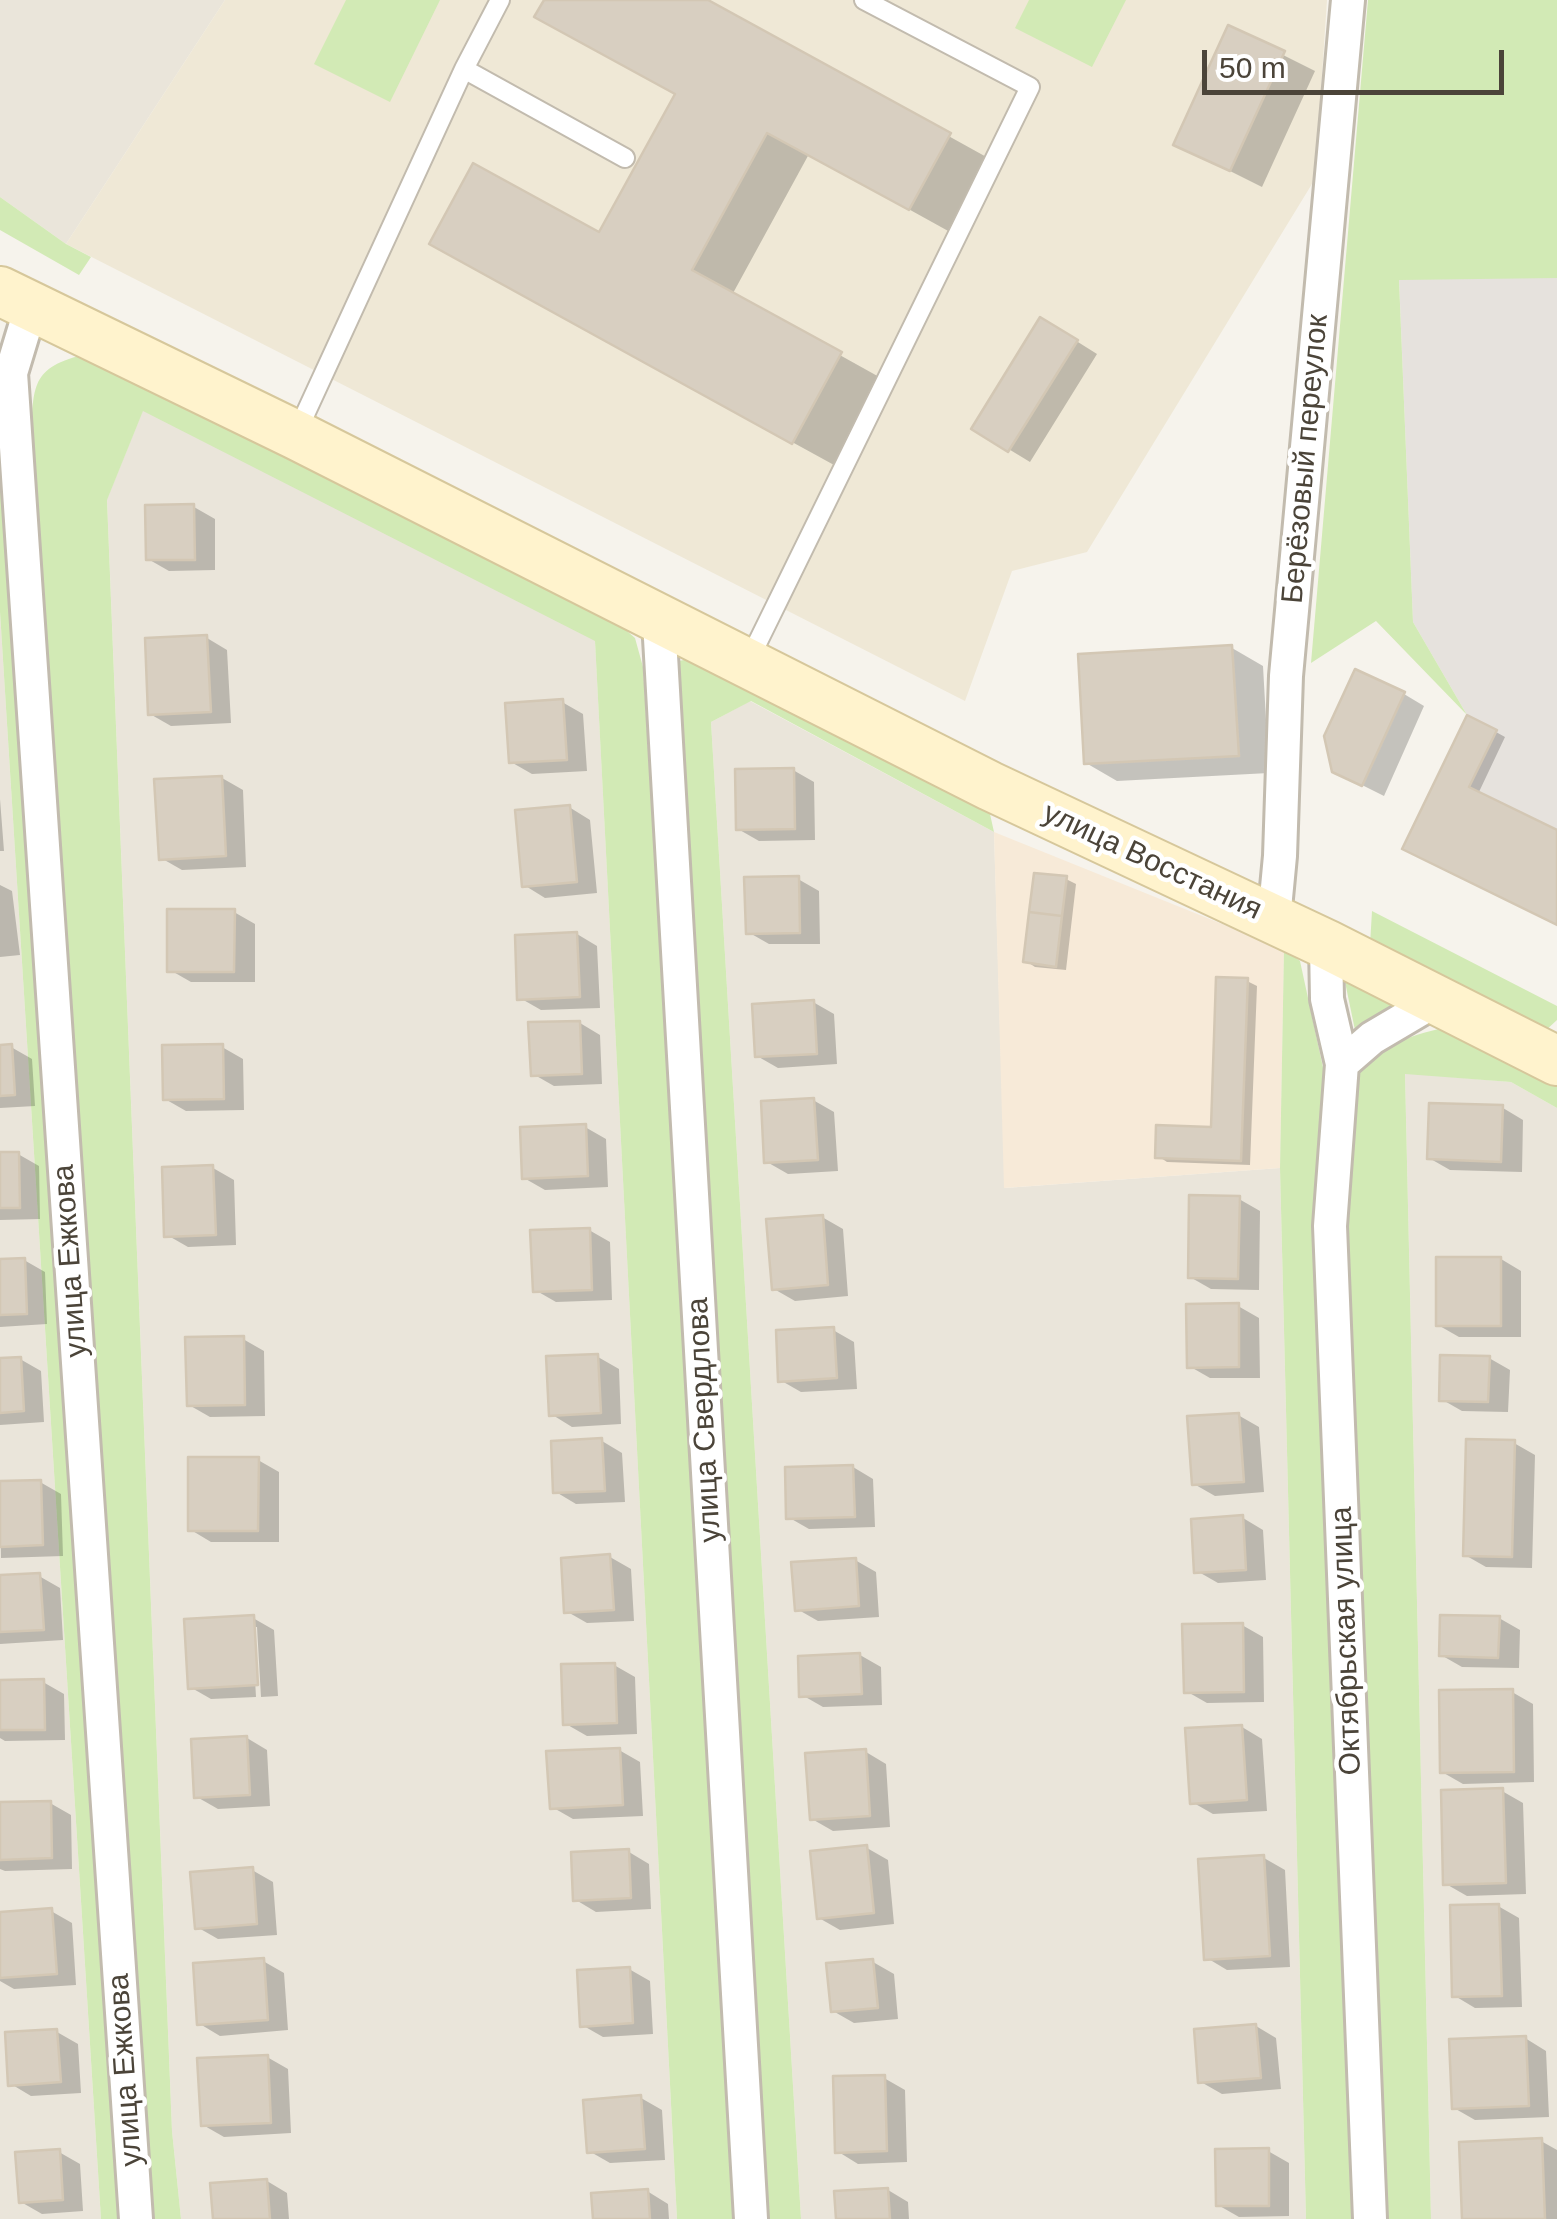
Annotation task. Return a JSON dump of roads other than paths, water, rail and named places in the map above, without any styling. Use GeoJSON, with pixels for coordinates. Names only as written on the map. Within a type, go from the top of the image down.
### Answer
{"type":"FeatureCollection","features":[{"type":"Feature","properties":{"kind":"main road","name":"улица Восстания"},"geometry":{"type":"LineString","coordinates":[[12,311],[296,435],[990,786],[1326,944],[1557,1060]]}},
{"type":"Feature","properties":{"kind":"street","name":"Берёзовый переулок"},"geometry":{"type":"LineString","coordinates":[[1274,919],[1286,676],[1348,0]]}},
{"type":"Feature","properties":{"kind":"street","name":"улица Ежкова"},"geometry":{"type":"LineString","coordinates":[[12,311],[11,373],[136,2219]]}},
{"type":"Feature","properties":{"kind":"street","name":"улица Свердлова"},"geometry":{"type":"LineString","coordinates":[[659,620],[751,2219]]}},
{"type":"Feature","properties":{"kind":"street","name":"Октябрьская улица"},"geometry":{"type":"LineString","coordinates":[[1326,944],[1327,999],[1342,1064],[1330,1226],[1370,2219]]}},
{"type":"Feature","properties":{"kind":"street"},"geometry":{"type":"LineString","coordinates":[[1342,1064],[1372,1038],[1438,999]]}},
{"type":"Feature","properties":{"kind":"lane"},"geometry":{"type":"LineString","coordinates":[[296,435],[464,68],[500,0]]}},
{"type":"Feature","properties":{"kind":"lane"},"geometry":{"type":"LineString","coordinates":[[748,662],[1030,87],[864,0]]}},
{"type":"Feature","properties":{"kind":"lane"},"geometry":{"type":"LineString","coordinates":[[464,68],[625,158]]}}]}
